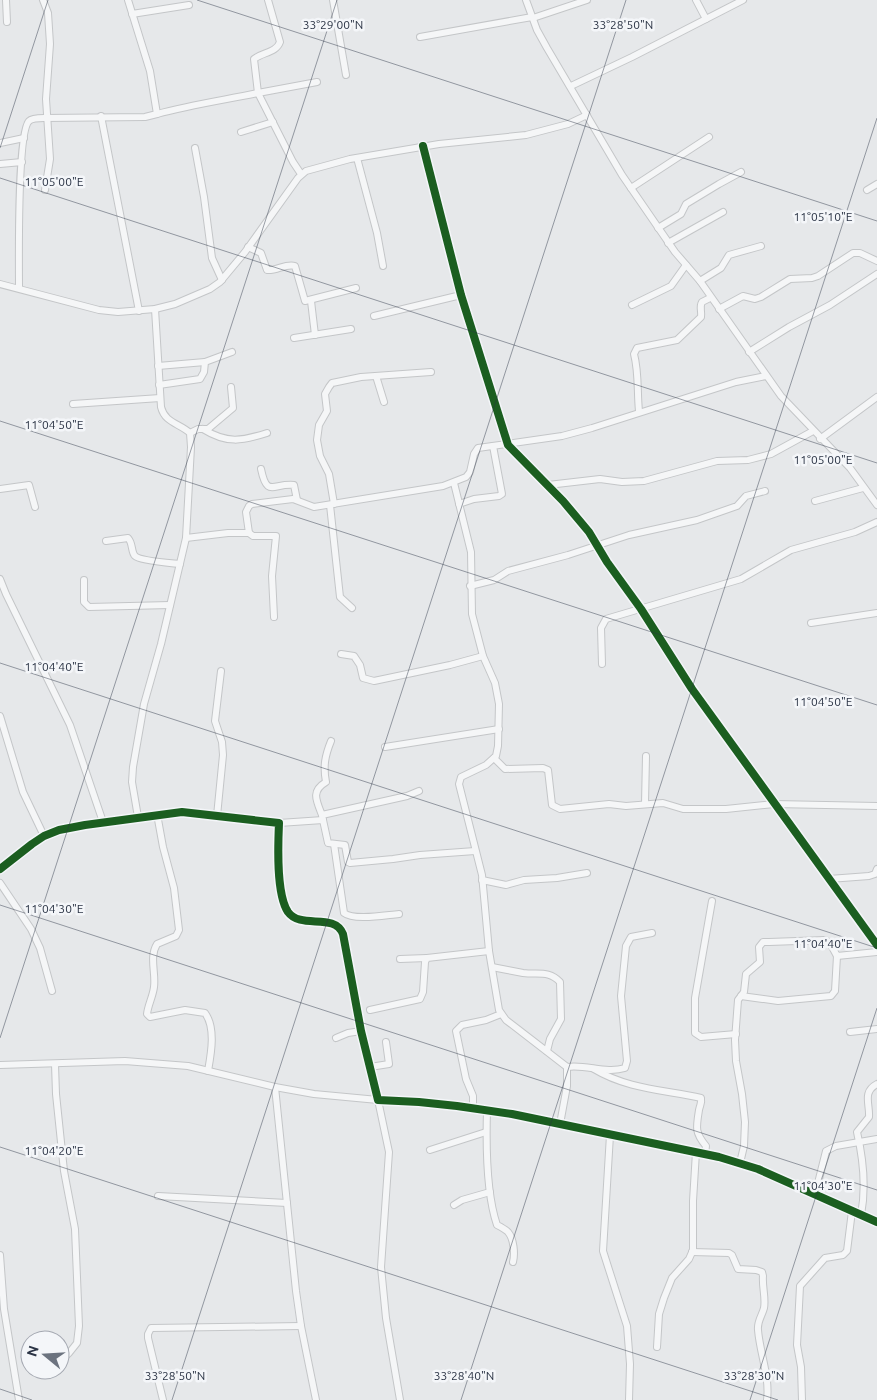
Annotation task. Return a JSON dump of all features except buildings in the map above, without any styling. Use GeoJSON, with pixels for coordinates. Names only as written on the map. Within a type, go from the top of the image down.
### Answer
{"type":"FeatureCollection","features":[{"type":"Feature","properties":{"kind":"street"},"geometry":{"type":"LineString","coordinates":[[6,0],[7,22]]}},
{"type":"Feature","properties":{"kind":"street"},"geometry":{"type":"LineString","coordinates":[[43,0],[48,13],[50,44],[46,99],[50,159],[45,190]]}},
{"type":"Feature","properties":{"kind":"street"},"geometry":{"type":"LineString","coordinates":[[128,0],[150,71],[157,114]]}},
{"type":"Feature","properties":{"kind":"street"},"geometry":{"type":"LineString","coordinates":[[268,0],[280,42],[278,48],[254,59],[258,93],[293,162],[304,173]]}},
{"type":"Feature","properties":{"kind":"street"},"geometry":{"type":"LineString","coordinates":[[332,0],[346,75]]}},
{"type":"Feature","properties":{"kind":"street"},"geometry":{"type":"LineString","coordinates":[[526,0],[543,41],[631,188],[668,243],[700,281],[710,298],[781,396],[820,439],[850,468],[877,505]]}},
{"type":"Feature","properties":{"kind":"street"},"geometry":{"type":"LineString","coordinates":[[420,37],[533,17],[587,0]]}},
{"type":"Feature","properties":{"kind":"street"},"geometry":{"type":"LineString","coordinates":[[696,0],[706,19]]}},
{"type":"Feature","properties":{"kind":"street"},"geometry":{"type":"LineString","coordinates":[[570,86],[632,57],[743,0]]}},
{"type":"Feature","properties":{"kind":"street"},"geometry":{"type":"LineString","coordinates":[[132,14],[189,5]]}},
{"type":"Feature","properties":{"kind":"street"},"geometry":{"type":"LineString","coordinates":[[19,288],[18,211],[24,138],[26,125],[29,121],[32,119],[101,116],[145,117],[180,108],[317,82]]}},
{"type":"Feature","properties":{"kind":"street"},"geometry":{"type":"LineString","coordinates":[[0,284],[100,310],[118,312],[155,309],[199,295],[222,280],[250,248],[304,173],[357,158],[423,146],[526,135],[568,124],[588,115]]}},
{"type":"Feature","properties":{"kind":"street"},"geometry":{"type":"LineString","coordinates":[[101,116],[139,311]]}},
{"type":"Feature","properties":{"kind":"street"},"geometry":{"type":"LineString","coordinates":[[241,132],[273,122]]}},
{"type":"Feature","properties":{"kind":"street"},"geometry":{"type":"LineString","coordinates":[[631,188],[709,137]]}},
{"type":"Feature","properties":{"kind":"street"},"geometry":{"type":"LineString","coordinates":[[0,142],[24,138]]}},
{"type":"Feature","properties":{"kind":"street"},"geometry":{"type":"LineString","coordinates":[[423,146],[461,295],[508,444],[578,518],[641,609],[692,689],[877,945]]}},
{"type":"Feature","properties":{"kind":"street"},"geometry":{"type":"LineString","coordinates":[[194,148],[204,197],[212,258],[222,280]]}},
{"type":"Feature","properties":{"kind":"street"},"geometry":{"type":"LineString","coordinates":[[357,158],[377,233],[382,266]]}},
{"type":"Feature","properties":{"kind":"street"},"geometry":{"type":"LineString","coordinates":[[0,164],[22,162]]}},
{"type":"Feature","properties":{"kind":"street"},"geometry":{"type":"LineString","coordinates":[[658,228],[681,214],[686,204],[741,172]]}},
{"type":"Feature","properties":{"kind":"street"},"geometry":{"type":"LineString","coordinates":[[867,190],[877,184]]}},
{"type":"Feature","properties":{"kind":"street"},"geometry":{"type":"LineString","coordinates":[[668,243],[723,212]]}},
{"type":"Feature","properties":{"kind":"street"},"geometry":{"type":"LineString","coordinates":[[700,281],[721,268],[729,255],[761,246]]}},
{"type":"Feature","properties":{"kind":"street"},"geometry":{"type":"LineString","coordinates":[[250,248],[261,252],[267,270],[290,265],[295,266],[304,300],[308,302],[356,288]]}},
{"type":"Feature","properties":{"kind":"street"},"geometry":{"type":"LineString","coordinates":[[719,309],[743,296],[755,299],[760,297],[790,279],[818,276],[853,253],[860,253],[877,261]]}},
{"type":"Feature","properties":{"kind":"street"},"geometry":{"type":"LineString","coordinates":[[632,305],[671,286],[686,265]]}},
{"type":"Feature","properties":{"kind":"street"},"geometry":{"type":"LineString","coordinates":[[749,352],[789,327],[830,305],[877,274]]}},
{"type":"Feature","properties":{"kind":"street"},"geometry":{"type":"LineString","coordinates":[[374,316],[461,295]]}},
{"type":"Feature","properties":{"kind":"street"},"geometry":{"type":"LineString","coordinates":[[639,411],[637,394],[638,376],[634,350],[672,342],[681,338],[701,317],[700,307],[702,302],[710,298]]}},
{"type":"Feature","properties":{"kind":"street"},"geometry":{"type":"LineString","coordinates":[[311,301],[315,335]]}},
{"type":"Feature","properties":{"kind":"street"},"geometry":{"type":"LineString","coordinates":[[155,309],[162,413],[165,417],[190,433]]}},
{"type":"Feature","properties":{"kind":"street"},"geometry":{"type":"LineString","coordinates":[[294,338],[351,329]]}},
{"type":"Feature","properties":{"kind":"street"},"geometry":{"type":"LineString","coordinates":[[158,366],[205,362],[232,352]]}},
{"type":"Feature","properties":{"kind":"street"},"geometry":{"type":"LineString","coordinates":[[159,385],[200,379],[204,372],[205,362]]}},
{"type":"Feature","properties":{"kind":"street"},"geometry":{"type":"LineString","coordinates":[[352,608],[340,597],[328,474],[320,456],[317,440],[320,425],[327,411],[326,390],[332,383],[376,376],[431,372]]}},
{"type":"Feature","properties":{"kind":"street"},"geometry":{"type":"LineString","coordinates":[[376,376],[384,402]]}},
{"type":"Feature","properties":{"kind":"street"},"geometry":{"type":"LineString","coordinates":[[249,533],[246,512],[249,506],[278,500],[297,500],[314,507],[443,486],[466,477],[470,472],[474,454],[478,448],[562,436],[736,382],[766,376]]}},
{"type":"Feature","properties":{"kind":"street"},"geometry":{"type":"LineString","coordinates":[[190,433],[193,430],[211,427],[224,414],[231,411],[233,408],[231,386]]}},
{"type":"Feature","properties":{"kind":"street"},"geometry":{"type":"LineString","coordinates":[[820,439],[877,397]]}},
{"type":"Feature","properties":{"kind":"street"},"geometry":{"type":"LineString","coordinates":[[73,404],[160,398]]}},
{"type":"Feature","properties":{"kind":"street"},"geometry":{"type":"LineString","coordinates":[[203,429],[211,434],[233,441],[267,433]]}},
{"type":"Feature","properties":{"kind":"street"},"geometry":{"type":"LineString","coordinates":[[548,485],[600,480],[644,481],[717,461],[748,460],[771,454],[813,430]]}},
{"type":"Feature","properties":{"kind":"street"},"geometry":{"type":"LineString","coordinates":[[138,817],[132,782],[137,738],[186,538],[191,448],[190,433]]}},
{"type":"Feature","properties":{"kind":"street"},"geometry":{"type":"LineString","coordinates":[[459,504],[502,494],[493,446]]}},
{"type":"Feature","properties":{"kind":"street"},"geometry":{"type":"LineString","coordinates":[[261,469],[267,486],[294,485],[297,500]]}},
{"type":"Feature","properties":{"kind":"street"},"geometry":{"type":"LineString","coordinates":[[454,482],[471,552],[470,586],[472,614],[483,656],[497,691],[497,752],[494,758],[475,772],[461,777],[458,781],[482,880],[489,951],[501,1014],[506,1020],[567,1067],[580,1066],[628,1084],[701,1098],[698,1136],[706,1146],[705,1154]]}},
{"type":"Feature","properties":{"kind":"street"},"geometry":{"type":"LineString","coordinates":[[0,489],[30,485],[35,507]]}},
{"type":"Feature","properties":{"kind":"street"},"geometry":{"type":"LineString","coordinates":[[815,501],[863,488]]}},
{"type":"Feature","properties":{"kind":"street"},"geometry":{"type":"LineString","coordinates":[[470,586],[494,580],[508,570],[568,555],[596,544],[697,520],[737,506],[746,496],[765,491]]}},
{"type":"Feature","properties":{"kind":"street"},"geometry":{"type":"LineString","coordinates":[[602,664],[601,628],[602,623],[606,619],[741,579],[791,550],[855,532],[877,522]]}},
{"type":"Feature","properties":{"kind":"street"},"geometry":{"type":"LineString","coordinates":[[186,538],[228,533],[276,536],[272,576],[274,617]]}},
{"type":"Feature","properties":{"kind":"street"},"geometry":{"type":"LineString","coordinates":[[106,541],[128,538],[131,542],[133,553],[139,558],[180,564]]}},
{"type":"Feature","properties":{"kind":"street"},"geometry":{"type":"LineString","coordinates":[[0,579],[3,595],[70,725],[103,822]]}},
{"type":"Feature","properties":{"kind":"street"},"geometry":{"type":"LineString","coordinates":[[84,580],[84,602],[89,607],[170,606]]}},
{"type":"Feature","properties":{"kind":"street"},"geometry":{"type":"LineString","coordinates":[[811,623],[877,613]]}},
{"type":"Feature","properties":{"kind":"street"},"geometry":{"type":"LineString","coordinates":[[341,654],[354,656],[360,665],[363,678],[374,681],[483,656]]}},
{"type":"Feature","properties":{"kind":"street"},"geometry":{"type":"LineString","coordinates":[[217,816],[223,755],[222,742],[215,722],[221,671]]}},
{"type":"Feature","properties":{"kind":"street"},"geometry":{"type":"LineString","coordinates":[[0,716],[23,792],[44,836]]}},
{"type":"Feature","properties":{"kind":"street"},"geometry":{"type":"LineString","coordinates":[[385,747],[498,729]]}},
{"type":"Feature","properties":{"kind":"street"},"geometry":{"type":"LineString","coordinates":[[331,741],[324,758],[326,782],[316,789],[328,843],[346,846],[348,862],[475,851]]}},
{"type":"Feature","properties":{"kind":"street"},"geometry":{"type":"LineString","coordinates":[[645,804],[646,756]]}},
{"type":"Feature","properties":{"kind":"street"},"geometry":{"type":"LineString","coordinates":[[494,758],[505,769],[543,768],[548,770],[552,805],[558,808],[609,804],[626,806],[662,803],[683,809],[774,804],[877,806]]}},
{"type":"Feature","properties":{"kind":"street"},"geometry":{"type":"LineString","coordinates":[[0,869],[44,836],[59,830],[157,814],[182,812],[279,823],[323,818],[407,796],[419,791]]}},
{"type":"Feature","properties":{"kind":"street"},"geometry":{"type":"LineString","coordinates":[[157,814],[162,846],[174,888],[179,930],[176,936],[155,946],[153,956],[154,988],[147,1014],[150,1016],[185,1010],[200,1012],[206,1015],[211,1044],[208,1070]]}},
{"type":"Feature","properties":{"kind":"street"},"geometry":{"type":"LineString","coordinates":[[279,823],[278,870],[285,906],[288,912],[297,918],[334,924],[340,928],[353,980],[361,1031],[378,1100],[388,1152],[381,1266],[386,1318],[400,1400]]}},
{"type":"Feature","properties":{"kind":"street"},"geometry":{"type":"LineString","coordinates":[[334,844],[344,913],[349,916],[399,914]]}},
{"type":"Feature","properties":{"kind":"street"},"geometry":{"type":"LineString","coordinates":[[829,879],[869,876],[875,874],[877,869]]}},
{"type":"Feature","properties":{"kind":"street"},"geometry":{"type":"LineString","coordinates":[[482,880],[506,885],[524,880],[557,878],[587,873]]}},
{"type":"Feature","properties":{"kind":"street"},"geometry":{"type":"LineString","coordinates":[[0,883],[31,930],[40,948],[52,991]]}},
{"type":"Feature","properties":{"kind":"street"},"geometry":{"type":"LineString","coordinates":[[712,901],[695,998],[694,1027],[696,1033],[701,1037],[736,1034]]}},
{"type":"Feature","properties":{"kind":"street"},"geometry":{"type":"LineString","coordinates":[[594,1070],[625,1068],[627,1061],[621,996],[626,946],[631,937],[652,933]]}},
{"type":"Feature","properties":{"kind":"street"},"geometry":{"type":"LineString","coordinates":[[740,1163],[744,1146],[745,1122],[736,1061],[736,1034],[738,1000],[744,991],[746,974],[760,962],[759,947],[763,942],[828,940],[837,956],[835,991],[831,996],[783,1001],[741,996]]}},
{"type":"Feature","properties":{"kind":"street"},"geometry":{"type":"LineString","coordinates":[[400,959],[489,951]]}},
{"type":"Feature","properties":{"kind":"street"},"geometry":{"type":"LineString","coordinates":[[837,956],[877,952]]}},
{"type":"Feature","properties":{"kind":"street"},"geometry":{"type":"LineString","coordinates":[[370,1010],[420,999],[423,992],[425,962],[427,958]]}},
{"type":"Feature","properties":{"kind":"street"},"geometry":{"type":"LineString","coordinates":[[492,966],[524,973],[545,973],[560,982],[561,1019],[550,1039],[547,1051]]}},
{"type":"Feature","properties":{"kind":"street"},"geometry":{"type":"LineString","coordinates":[[473,1108],[473,1096],[466,1079],[456,1031],[462,1025],[486,1020],[501,1014]]}},
{"type":"Feature","properties":{"kind":"street"},"geometry":{"type":"LineString","coordinates":[[850,1032],[877,1028]]}},
{"type":"Feature","properties":{"kind":"street"},"geometry":{"type":"LineString","coordinates":[[336,1038],[361,1031]]}},
{"type":"Feature","properties":{"kind":"street"},"geometry":{"type":"LineString","coordinates":[[370,1067],[389,1064],[386,1042]]}},
{"type":"Feature","properties":{"kind":"street"},"geometry":{"type":"LineString","coordinates":[[0,1065],[124,1061],[188,1066],[275,1087],[328,1096],[419,1102],[486,1110],[696,1152],[740,1163],[877,1222]]}},
{"type":"Feature","properties":{"kind":"street"},"geometry":{"type":"LineString","coordinates":[[54,1064],[64,1171],[75,1229],[79,1326],[77,1343],[70,1353]]}},
{"type":"Feature","properties":{"kind":"street"},"geometry":{"type":"LineString","coordinates":[[560,1124],[567,1086],[567,1067]]}},
{"type":"Feature","properties":{"kind":"street"},"geometry":{"type":"LineString","coordinates":[[861,1215],[863,1202],[858,1129],[867,1121],[870,1114],[868,1096],[871,1088],[877,1084]]}},
{"type":"Feature","properties":{"kind":"street"},"geometry":{"type":"LineString","coordinates":[[275,1087],[286,1203],[301,1326],[316,1400]]}},
{"type":"Feature","properties":{"kind":"street"},"geometry":{"type":"LineString","coordinates":[[486,1110],[490,1192],[497,1225],[507,1231],[512,1239],[513,1262]]}},
{"type":"Feature","properties":{"kind":"street"},"geometry":{"type":"LineString","coordinates":[[430,1150],[486,1132]]}},
{"type":"Feature","properties":{"kind":"street"},"geometry":{"type":"LineString","coordinates":[[610,1135],[604,1251],[627,1326],[630,1364],[629,1400]]}},
{"type":"Feature","properties":{"kind":"street"},"geometry":{"type":"LineString","coordinates":[[815,1195],[826,1151],[836,1146],[877,1139]]}},
{"type":"Feature","properties":{"kind":"street"},"geometry":{"type":"LineString","coordinates":[[658,1347],[659,1314],[664,1298],[672,1278],[684,1267],[692,1252],[692,1201],[696,1152]]}},
{"type":"Feature","properties":{"kind":"street"},"geometry":{"type":"LineString","coordinates":[[454,1205],[462,1200],[490,1192]]}},
{"type":"Feature","properties":{"kind":"street"},"geometry":{"type":"LineString","coordinates":[[158,1196],[286,1203]]}},
{"type":"Feature","properties":{"kind":"street"},"geometry":{"type":"LineString","coordinates":[[802,1400],[801,1367],[797,1345],[800,1286],[825,1258],[843,1255],[847,1251],[852,1211]]}},
{"type":"Feature","properties":{"kind":"street"},"geometry":{"type":"LineString","coordinates":[[692,1252],[726,1252],[732,1255],[738,1269],[762,1272],[764,1308],[759,1319],[758,1328],[768,1388],[767,1400]]}},
{"type":"Feature","properties":{"kind":"street"},"geometry":{"type":"LineString","coordinates":[[0,1255],[4,1309],[19,1400]]}},
{"type":"Feature","properties":{"kind":"street"},"geometry":{"type":"LineString","coordinates":[[162,1400],[148,1338],[151,1328],[301,1326]]}},
{"type":"Feature","properties":{"kind":"cycle path"},"geometry":{"type":"LineString","coordinates":[[423,146],[461,295],[508,445],[563,501],[589,532],[692,689],[877,945]]}},
{"type":"Feature","properties":{"kind":"cycle path"},"geometry":{"type":"LineString","coordinates":[[0,869],[44,836],[59,830],[85,825],[182,812],[279,823],[278,856],[281,894],[288,912],[301,920],[332,924],[339,927],[343,934],[361,1031],[378,1100],[419,1102],[512,1114],[719,1157],[758,1169],[877,1222]]}}]}
